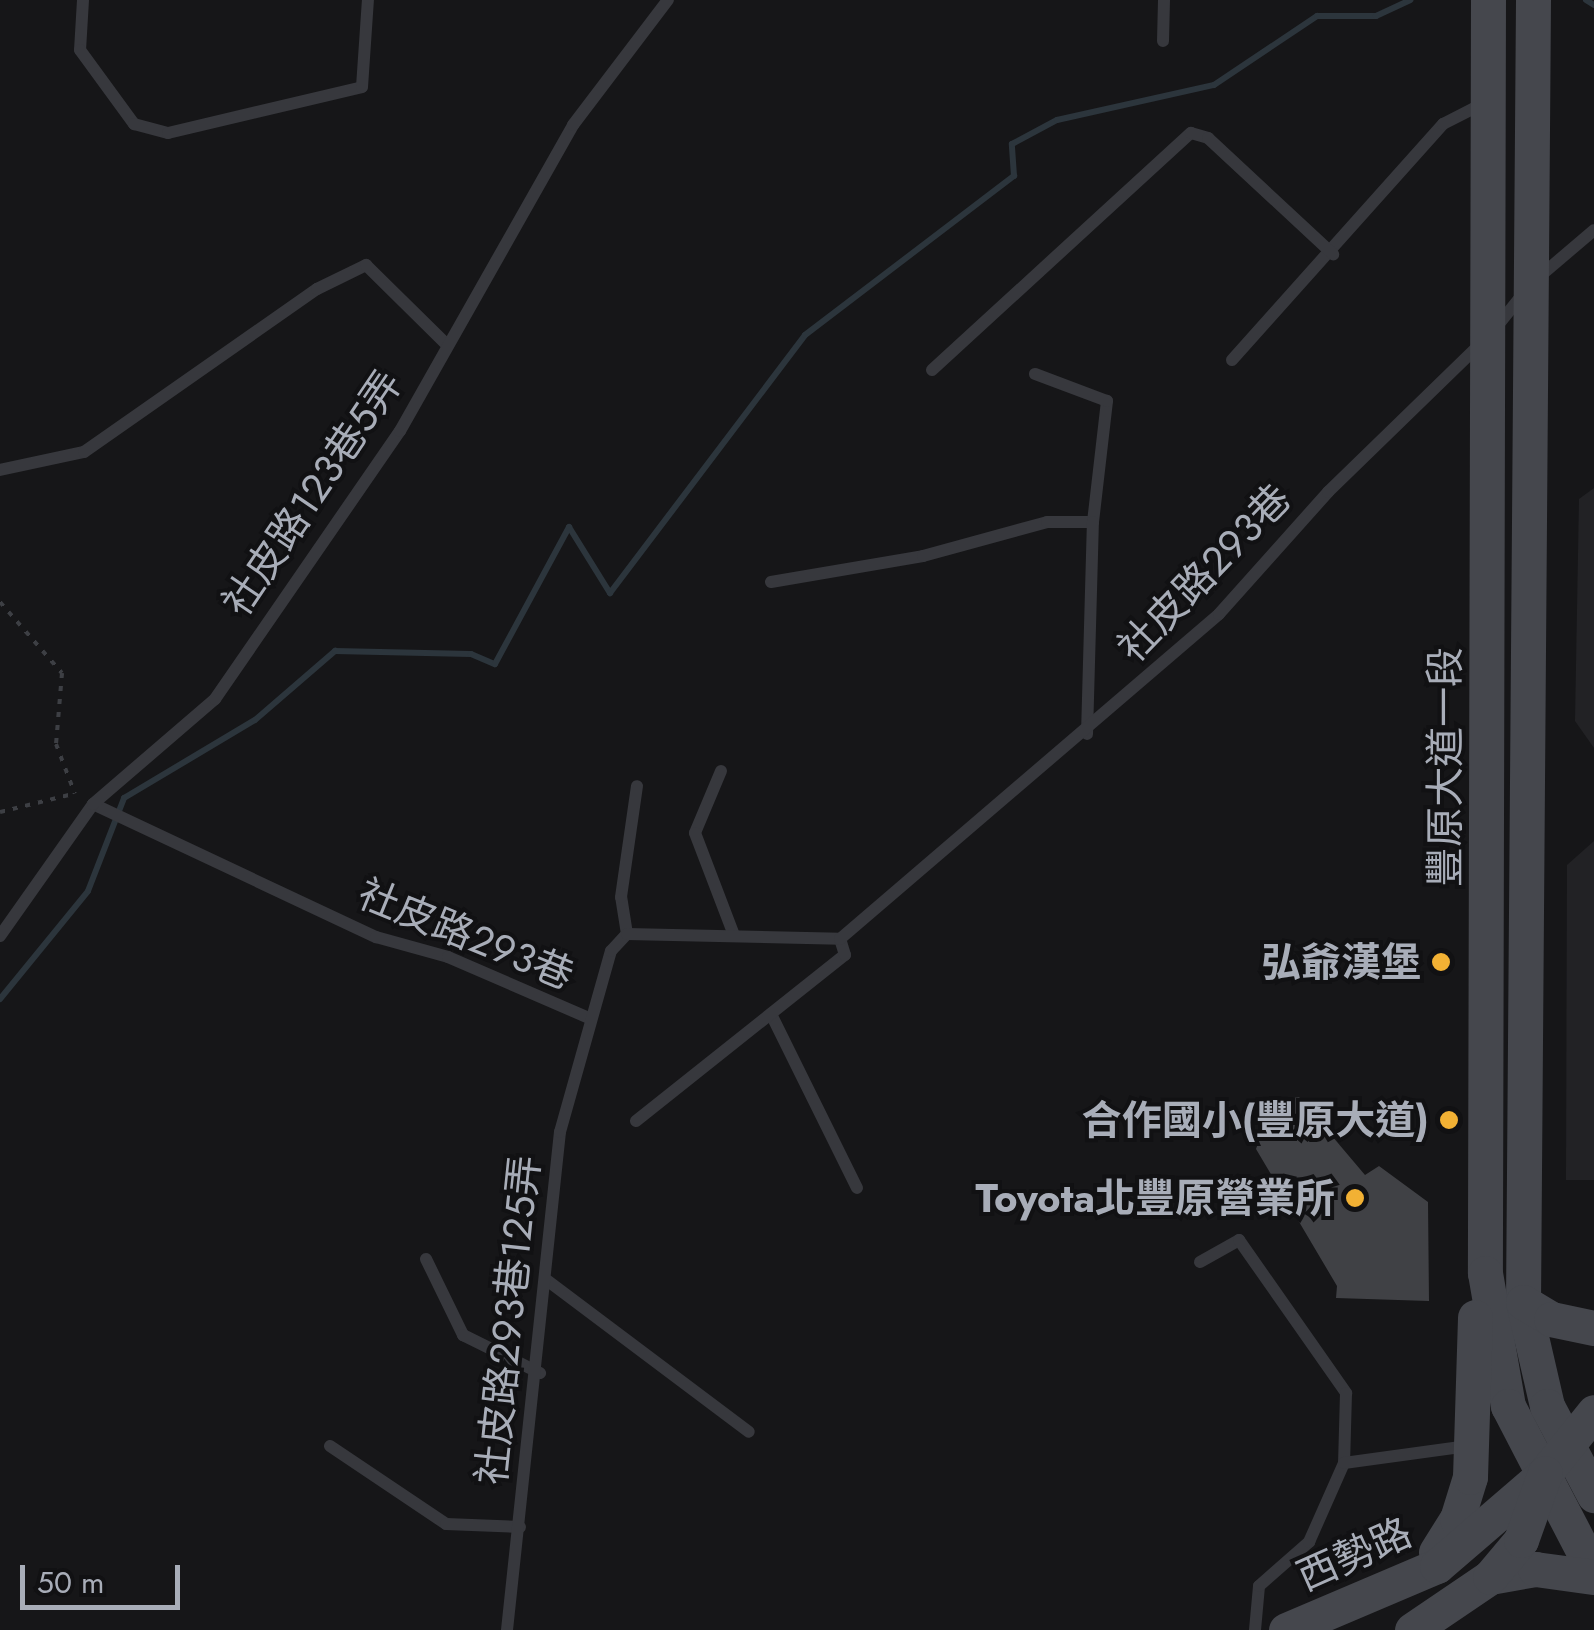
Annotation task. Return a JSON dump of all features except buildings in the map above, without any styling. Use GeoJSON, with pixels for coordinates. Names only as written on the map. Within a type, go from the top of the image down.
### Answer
{"type":"FeatureCollection","features":[{"type":"Feature","properties":{"kind":"street","name":"豐原大道一段"},"geometry":{"type":"LineString","coordinates":[[1488,0],[1485,1273],[1508,1406],[1556,1461],[1594,1495]]}},
{"type":"Feature","properties":{"kind":"street","name":"豐原大道一段"},"geometry":{"type":"LineString","coordinates":[[1533,0],[1523,1302],[1556,1461],[1594,1574]]}},
{"type":"Feature","properties":{"kind":"street"},"geometry":{"type":"LineString","coordinates":[[1410,1581],[1458,1519],[1471,1446],[1475,1306],[1485,1273]]}},
{"type":"Feature","properties":{"kind":"street"},"geometry":{"type":"LineString","coordinates":[[1523,1302],[1551,1319],[1594,1328]]}},
{"type":"Feature","properties":{"kind":"street","name":"西勢路"},"geometry":{"type":"LineString","coordinates":[[1286,1630],[1410,1581],[1556,1461],[1594,1412]]}},
{"type":"Feature","properties":{"kind":"street","name":"西勢路"},"geometry":{"type":"LineString","coordinates":[[1412,1630],[1490,1577],[1534,1519],[1556,1461]]}},
{"type":"Feature","properties":{"kind":"street"},"geometry":{"type":"LineString","coordinates":[[1490,1577],[1536,1569],[1594,1574]]}},
{"type":"Feature","properties":{"kind":"lane"},"geometry":{"type":"LineString","coordinates":[[83,0],[80,50],[134,124],[168,133],[362,87],[368,0]]}},
{"type":"Feature","properties":{"kind":"lane","name":"社皮路123巷5弄"},"geometry":{"type":"LineString","coordinates":[[0,936],[93,804],[215,699],[281,595],[354,505],[573,125],[668,0]]}},
{"type":"Feature","properties":{"kind":"lane"},"geometry":{"type":"LineString","coordinates":[[1164,0],[1164,41]]}},
{"type":"Feature","properties":{"kind":"lane"},"geometry":{"type":"LineString","coordinates":[[1232,360],[1333,254],[1442,124],[1486,102]]}},
{"type":"Feature","properties":{"kind":"lane"},"geometry":{"type":"LineString","coordinates":[[932,370],[1191,133],[1208,138],[1333,254]]}},
{"type":"Feature","properties":{"kind":"lane","name":"社皮路293巷"},"geometry":{"type":"LineString","coordinates":[[93,804],[376,938],[448,957],[592,1019],[612,951],[627,934],[840,939],[972,819],[1087,734],[1219,614],[1328,492],[1490,334],[1531,284],[1594,230]]}},
{"type":"Feature","properties":{"kind":"lane"},"geometry":{"type":"LineString","coordinates":[[0,470],[84,452],[317,288],[366,266],[446,344]]}},
{"type":"Feature","properties":{"kind":"lane"},"geometry":{"type":"LineString","coordinates":[[1036,374],[1107,401],[1093,522],[1087,734]]}},
{"type":"Feature","properties":{"kind":"lane"},"geometry":{"type":"LineString","coordinates":[[771,582],[923,556],[1047,522],[1093,522]]}},
{"type":"Feature","properties":{"kind":"lane"},"geometry":{"type":"LineString","coordinates":[[722,771],[695,833],[734,935]]}},
{"type":"Feature","properties":{"kind":"lane"},"geometry":{"type":"LineString","coordinates":[[627,934],[621,897],[637,786]]}},
{"type":"Feature","properties":{"kind":"lane","name":"社皮路293巷"},"geometry":{"type":"LineString","coordinates":[[636,1121],[845,955],[840,939]]}},
{"type":"Feature","properties":{"kind":"lane"},"geometry":{"type":"LineString","coordinates":[[770,1014],[857,1188]]}},
{"type":"Feature","properties":{"kind":"lane","name":"社皮路293巷125弄"},"geometry":{"type":"LineString","coordinates":[[507,1630],[540,1373],[560,1132],[592,1019]]}},
{"type":"Feature","properties":{"kind":"lane"},"geometry":{"type":"LineString","coordinates":[[1200,1262],[1239,1240],[1346,1393],[1344,1463],[1309,1542],[1259,1586],[1255,1630]]}},
{"type":"Feature","properties":{"kind":"lane"},"geometry":{"type":"LineString","coordinates":[[426,1259],[463,1335],[540,1373]]}},
{"type":"Feature","properties":{"kind":"lane"},"geometry":{"type":"LineString","coordinates":[[548,1281],[748,1432]]}},
{"type":"Feature","properties":{"kind":"lane"},"geometry":{"type":"LineString","coordinates":[[330,1446],[446,1524],[520,1527]]}},
{"type":"Feature","properties":{"kind":"lane"},"geometry":{"type":"LineString","coordinates":[[1344,1463],[1471,1446]]}},
{"type":"Feature","properties":{"kind":"path"},"geometry":{"type":"LineString","coordinates":[[0,602],[62,673],[56,744],[75,794],[93,804]]}},
{"type":"Feature","properties":{"kind":"path"},"geometry":{"type":"LineString","coordinates":[[0,812],[75,794]]}},
{"type":"Feature","properties":{"kind":"shaded area"},"geometry":{"type":"Polygon","coordinates":[[[1594,488],[1594,748],[1575,721],[1579,499],[1594,488]]]}},
{"type":"Feature","properties":{"kind":"shaded area"},"geometry":{"type":"Polygon","coordinates":[[[1594,841],[1594,1180],[1566,1180],[1567,865],[1594,841]]]}},
{"type":"Feature","properties":{"kind":"waterway"},"geometry":{"type":"LineString","coordinates":[[0,999],[88,891],[124,798],[255,720],[335,651],[471,654],[495,664],[569,527],[610,593],[805,335],[1014,176],[1012,144],[1057,120],[1214,85],[1317,16],[1376,16],[1411,0]]}},
{"type":"Feature","properties":{"kind":"waterway"},"geometry":{"type":"LineString","coordinates":[[1586,0],[1594,5]]}},
{"type":"Feature","properties":{"kind":"place","name":"弘爺漢堡"},"geometry":{"type":"Point","coordinates":[1441,962]}},
{"type":"Feature","properties":{"kind":"place","name":"合作國小(豐原大道)"},"geometry":{"type":"Point","coordinates":[1449,1120]}},
{"type":"Feature","properties":{"kind":"place","name":"Toyota北豐原營業所"},"geometry":{"type":"Point","coordinates":[1355,1198]}}]}
